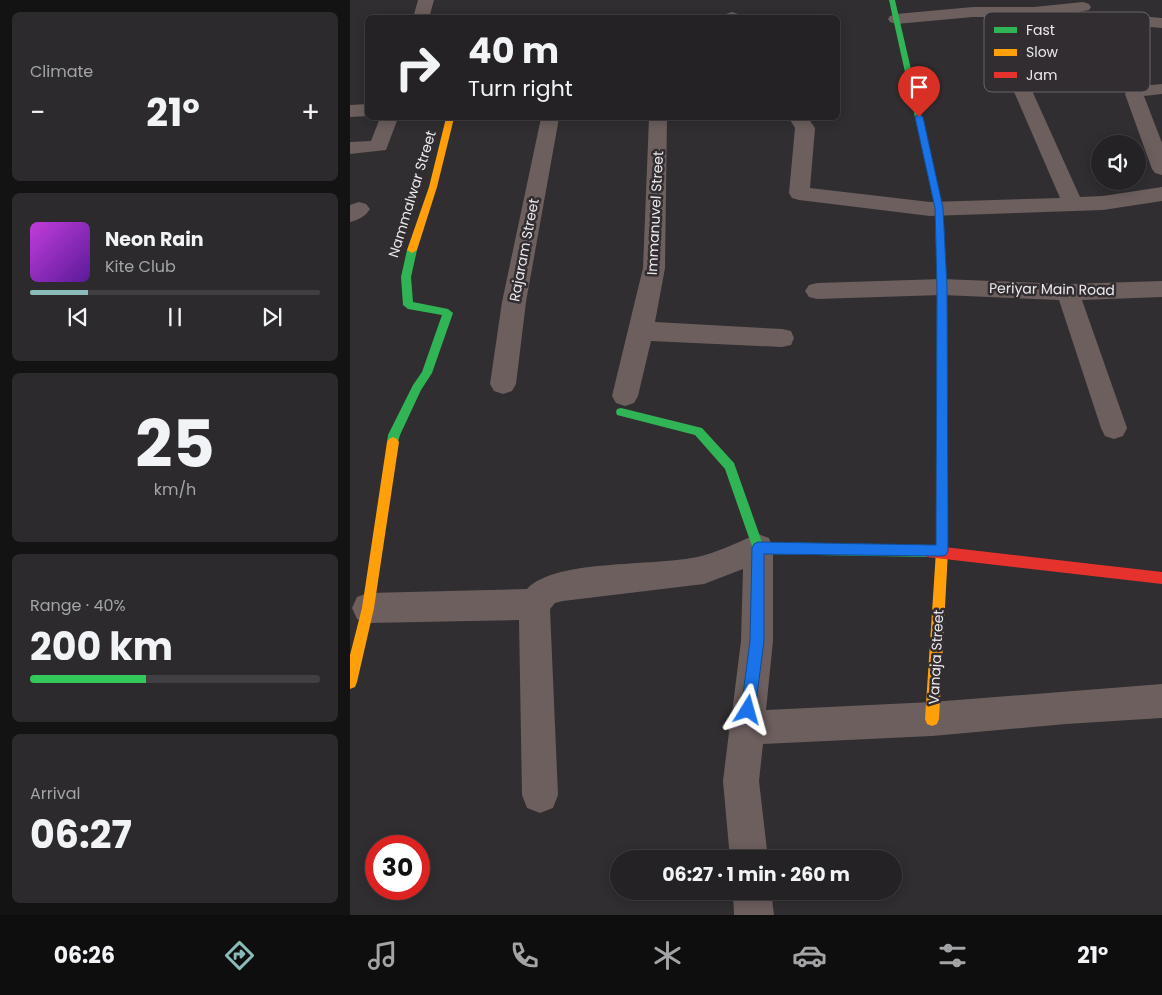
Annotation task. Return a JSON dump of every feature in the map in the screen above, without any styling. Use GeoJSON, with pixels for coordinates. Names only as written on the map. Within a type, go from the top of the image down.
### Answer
{"type":"FeatureCollection","features":[{"type":"Feature","properties":{"kind":"street"},"geometry":{"type":"LineString","coordinates":[[422,15],[426,0]]}},
{"type":"Feature","properties":{"kind":"street","name":"Vanaja Street"},"geometry":{"type":"LineString","coordinates":[[745,728],[932,719],[942,551],[942,287],[939,208],[892,0]]}},
{"type":"Feature","properties":{"kind":"street"},"geometry":{"type":"LineString","coordinates":[[896,19],[1018,6],[1059,10],[1083,8]]}},
{"type":"Feature","properties":{"kind":"street"},"geometry":{"type":"LineString","coordinates":[[1024,92],[1073,204]]}},
{"type":"Feature","properties":{"kind":"street"},"geometry":{"type":"LineString","coordinates":[[1135,92],[1134,94],[1162,169]]}},
{"type":"Feature","properties":{"kind":"street"},"geometry":{"type":"LineString","coordinates":[[350,111],[365,110]]}},
{"type":"Feature","properties":{"kind":"street"},"geometry":{"type":"LineString","coordinates":[[350,148],[379,146],[388,120]]}},
{"type":"Feature","properties":{"kind":"street","name":"Nammalwar Street"},"geometry":{"type":"LineString","coordinates":[[350,682],[368,608],[394,436],[417,388],[427,373],[448,313],[408,305],[404,290],[406,265],[430,196],[449,120]]}},
{"type":"Feature","properties":{"kind":"street","name":"Rajaram Street"},"geometry":{"type":"LineString","coordinates":[[503,384],[514,302],[550,120]]}},
{"type":"Feature","properties":{"kind":"street","name":"Immanuvel Street"},"geometry":{"type":"LineString","coordinates":[[623,404],[642,331],[654,268],[658,120]]}},
{"type":"Feature","properties":{"kind":"street"},"geometry":{"type":"LineString","coordinates":[[801,120],[805,128],[799,193],[939,208],[1103,203],[1162,194]]}},
{"type":"Feature","properties":{"kind":"street","name":"Periyar Main Road"},"geometry":{"type":"LineString","coordinates":[[817,291],[942,287],[1068,292],[1162,289]]}},
{"type":"Feature","properties":{"kind":"street"},"geometry":{"type":"LineString","coordinates":[[1068,292],[1114,428]]}},
{"type":"Feature","properties":{"kind":"street"},"geometry":{"type":"LineString","coordinates":[[642,331],[782,338]]}},
{"type":"Feature","properties":{"kind":"street"},"geometry":{"type":"LineString","coordinates":[[623,404],[698,431],[730,466],[758,548],[757,641],[745,728],[741,781],[748,850]]}},
{"type":"Feature","properties":{"kind":"street"},"geometry":{"type":"LineString","coordinates":[[540,795],[534,604],[545,592],[564,586],[704,570],[758,548],[942,551],[1162,578]]}},
{"type":"Feature","properties":{"kind":"street"},"geometry":{"type":"LineString","coordinates":[[368,608],[534,604]]}},
{"type":"Feature","properties":{"kind":"street"},"geometry":{"type":"LineString","coordinates":[[932,719],[1066,707],[1162,701]]}},
{"type":"Feature","properties":{"kind":"street"},"geometry":{"type":"LineString","coordinates":[[753,900],[754,915]]}},
{"type":"Feature","properties":{"kind":"traffic: fast"},"geometry":{"type":"LineString","coordinates":[[892,0],[939,208],[942,287],[942,476]]}},
{"type":"Feature","properties":{"kind":"traffic: fast"},"geometry":{"type":"LineString","coordinates":[[393,442],[394,435],[417,388],[427,373],[448,313],[408,305],[406,277],[412,250]]}},
{"type":"Feature","properties":{"kind":"traffic: fast"},"geometry":{"type":"LineString","coordinates":[[621,412],[698,431],[730,466],[758,548],[927,551]]}},
{"type":"Feature","properties":{"kind":"traffic: slow"},"geometry":{"type":"LineString","coordinates":[[412,250],[433,187],[450,120]]}},
{"type":"Feature","properties":{"kind":"traffic: slow"},"geometry":{"type":"LineString","coordinates":[[350,682],[368,608],[393,442]]}},
{"type":"Feature","properties":{"kind":"traffic: slow"},"geometry":{"type":"LineString","coordinates":[[932,719],[942,551],[942,476]]}},
{"type":"Feature","properties":{"kind":"traffic: jam"},"geometry":{"type":"LineString","coordinates":[[927,551],[1162,578]]}},
{"type":"Feature","properties":{"kind":"route"},"geometry":{"type":"LineString","coordinates":[[748,710],[757,641],[758,548],[942,551],[942,287],[939,208],[919,117]]}}]}
